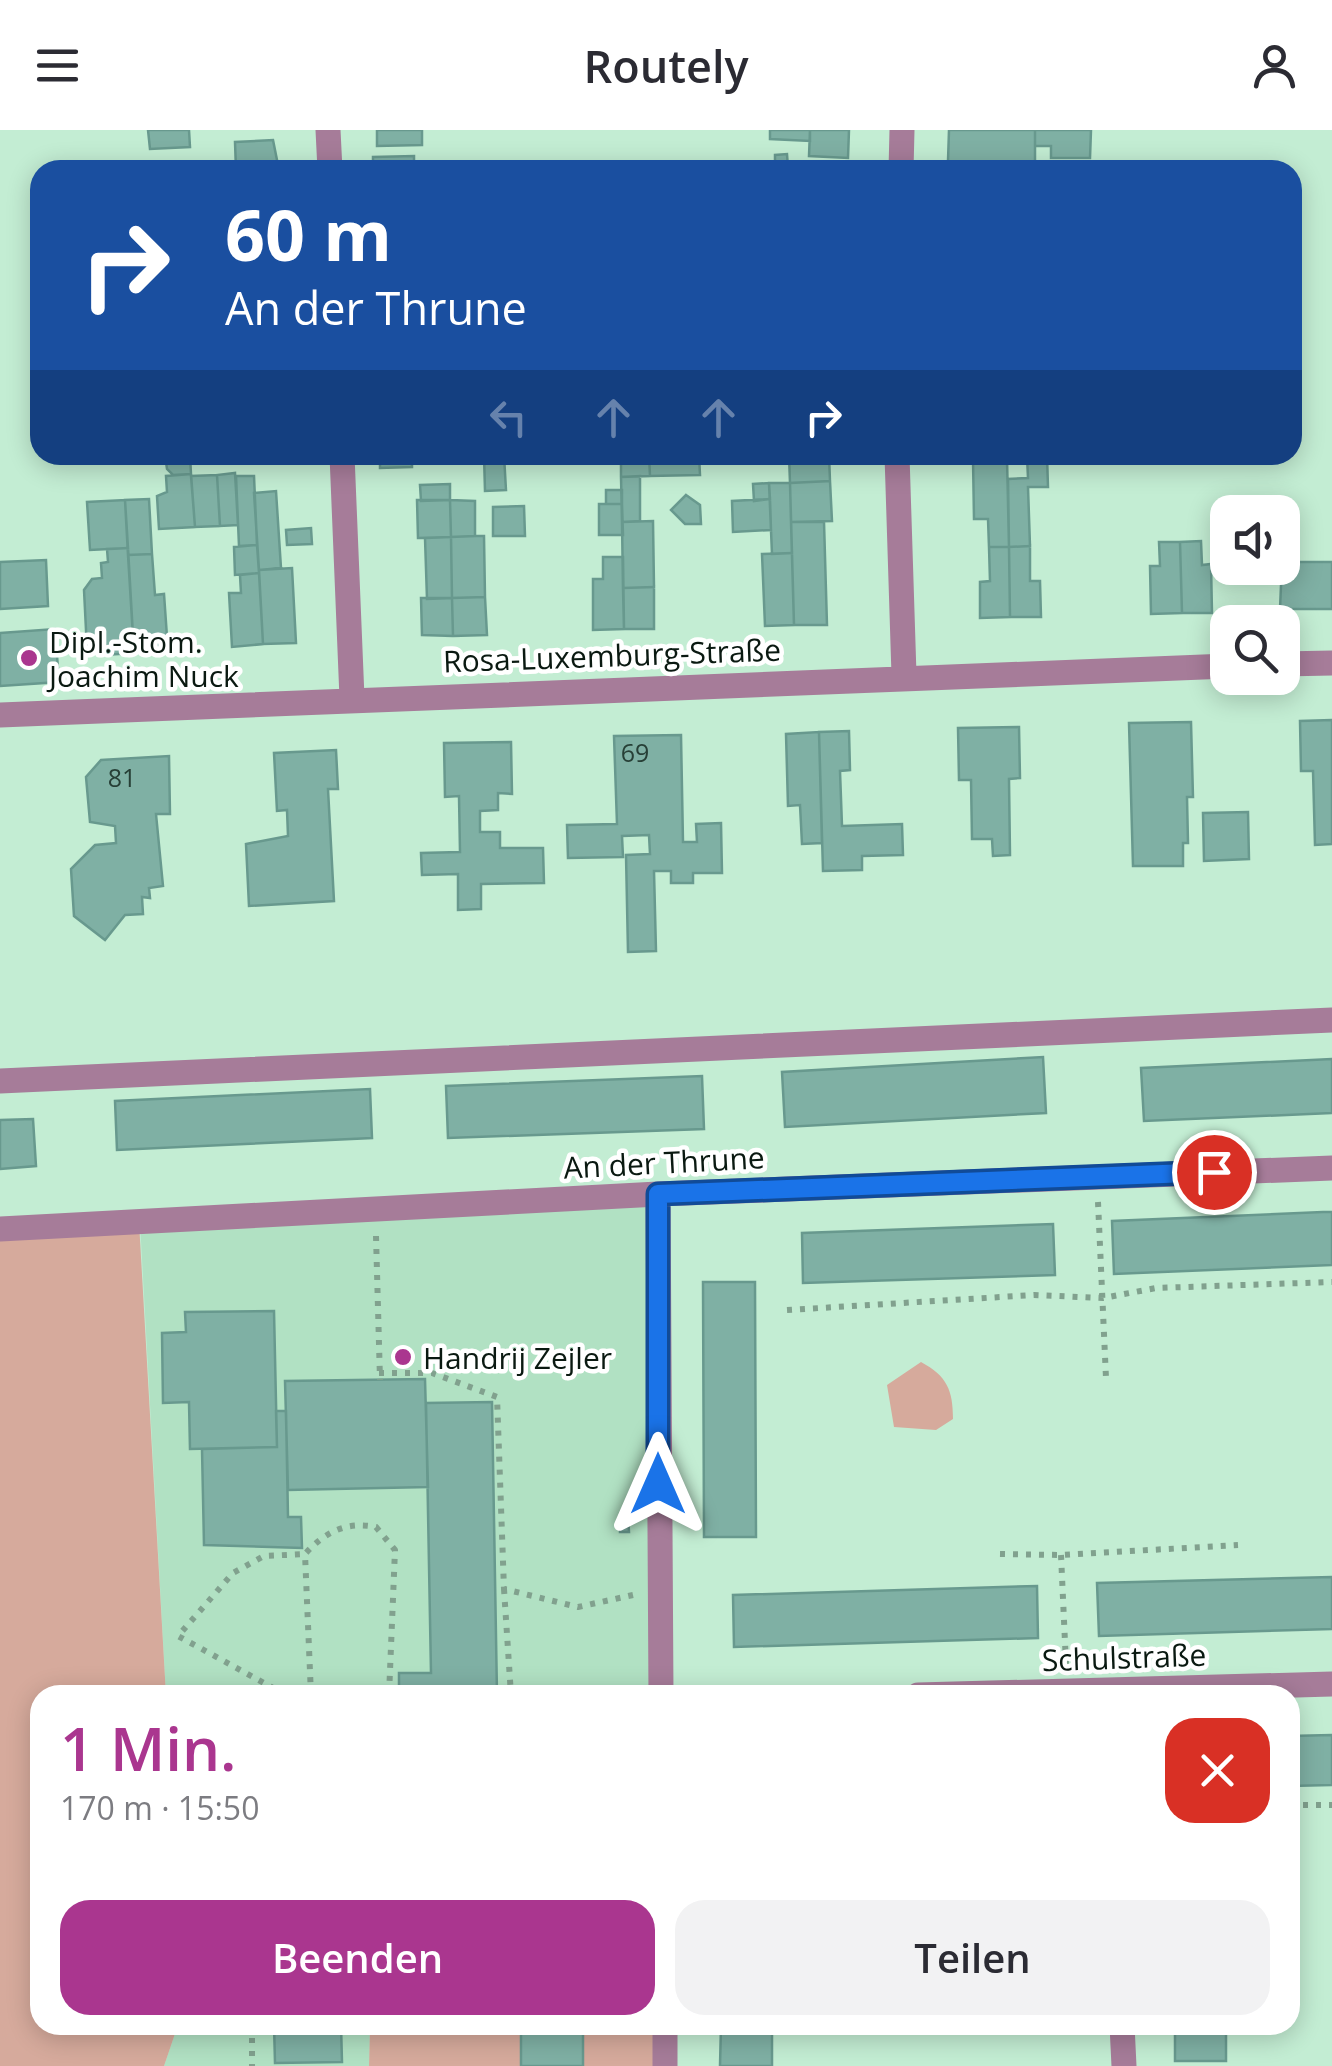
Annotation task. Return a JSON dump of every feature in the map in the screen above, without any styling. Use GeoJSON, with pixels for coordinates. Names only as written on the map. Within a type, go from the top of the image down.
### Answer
{"type":"FeatureCollection","features":[{"type":"Feature","properties":{"kind":"street"},"geometry":{"type":"LineString","coordinates":[[328,130],[330,160]]}},
{"type":"Feature","properties":{"kind":"street"},"geometry":{"type":"LineString","coordinates":[[901,160],[902,130]]}},
{"type":"Feature","properties":{"kind":"street"},"geometry":{"type":"LineString","coordinates":[[342,465],[352,698]]}},
{"type":"Feature","properties":{"kind":"street"},"geometry":{"type":"LineString","coordinates":[[898,465],[904,676]]}},
{"type":"Feature","properties":{"kind":"street"},"geometry":{"type":"LineString","coordinates":[[1300,664],[1332,663]]}},
{"type":"Feature","properties":{"kind":"street","name":"Rosa-Luxemburg-Straße"},"geometry":{"type":"LineString","coordinates":[[0,715],[1210,667]]}},
{"type":"Feature","properties":{"kind":"street"},"geometry":{"type":"LineString","coordinates":[[0,1081],[1332,1020]]}},
{"type":"Feature","properties":{"kind":"street","name":"An der Thrune"},"geometry":{"type":"LineString","coordinates":[[0,1230],[658,1194],[1332,1168]]}},
{"type":"Feature","properties":{"kind":"street"},"geometry":{"type":"LineString","coordinates":[[658,1194],[661,1685]]}},
{"type":"Feature","properties":{"kind":"street","name":"Schulstraße"},"geometry":{"type":"LineString","coordinates":[[1300,1685],[1332,1684]]}},
{"type":"Feature","properties":{"kind":"street"},"geometry":{"type":"LineString","coordinates":[[664,2035],[665,2066]]}},
{"type":"Feature","properties":{"kind":"street"},"geometry":{"type":"LineString","coordinates":[[1122,2035],[1124,2066]]}},
{"type":"Feature","properties":{"kind":"path"},"geometry":{"type":"LineString","coordinates":[[1096,1176],[1106,1378]]}},
{"type":"Feature","properties":{"kind":"path"},"geometry":{"type":"LineString","coordinates":[[375,1208],[380,1376],[432,1372],[497,1397],[511,1685]]}},
{"type":"Feature","properties":{"kind":"path"},"geometry":{"type":"LineString","coordinates":[[787,1310],[1034,1294],[1103,1298],[1156,1288],[1332,1282]]}},
{"type":"Feature","properties":{"kind":"path"},"geometry":{"type":"LineString","coordinates":[[268,1685],[178,1636],[232,1573],[264,1556],[305,1554],[319,1539],[350,1524],[376,1526],[391,1541],[396,1567],[390,1685]]}},
{"type":"Feature","properties":{"kind":"path"},"geometry":{"type":"LineString","coordinates":[[1000,1554],[1060,1555],[1238,1544]]}},
{"type":"Feature","properties":{"kind":"path"},"geometry":{"type":"LineString","coordinates":[[305,1554],[311,1685]]}},
{"type":"Feature","properties":{"kind":"path"},"geometry":{"type":"LineString","coordinates":[[1060,1555],[1067,1685]]}},
{"type":"Feature","properties":{"kind":"path"},"geometry":{"type":"LineString","coordinates":[[504,1589],[578,1607],[659,1594]]}},
{"type":"Feature","properties":{"kind":"path"},"geometry":{"type":"LineString","coordinates":[[1300,1805],[1332,1805]]}},
{"type":"Feature","properties":{"kind":"path"},"geometry":{"type":"LineString","coordinates":[[252,2035],[252,2066]]}},
{"type":"Feature","properties":{"kind":"shaded area","name":"Handrij Zejler"},"geometry":{"type":"Polygon","coordinates":[[[657,1195],[660,1685],[165,1685],[140,1222],[657,1195]]]}},
{"type":"Feature","properties":{"kind":"shaded area"},"geometry":{"type":"Polygon","coordinates":[[[139,1222],[165,1685],[30,1685],[30,2035],[175,2035],[164,2066],[0,2066],[0,1230],[139,1222]]]}},
{"type":"Feature","properties":{"kind":"shaded area"},"geometry":{"type":"Polygon","coordinates":[[[921,1362],[947,1385],[953,1419],[936,1430],[894,1427],[887,1385],[921,1362]]]}},
{"type":"Feature","properties":{"kind":"shaded area"},"geometry":{"type":"Polygon","coordinates":[[[175,2035],[370,2035],[369,2066],[164,2066],[175,2035]]]}},
{"type":"Feature","properties":{"kind":"shaded area"},"geometry":{"type":"Polygon","coordinates":[[[370,2035],[662,2035],[663,2066],[369,2066],[370,2035]]]}},
{"type":"Feature","properties":{"kind":"building"},"geometry":{"type":"Polygon","coordinates":[[[148,130],[189,130],[190,147],[150,149],[148,130]]]}},
{"type":"Feature","properties":{"kind":"building"},"geometry":{"type":"Polygon","coordinates":[[[377,130],[422,130],[422,145],[377,146],[377,130]]]}},
{"type":"Feature","properties":{"kind":"building"},"geometry":{"type":"Polygon","coordinates":[[[770,130],[810,130],[810,141],[770,139],[770,130]]]}},
{"type":"Feature","properties":{"kind":"building"},"geometry":{"type":"Polygon","coordinates":[[[810,130],[849,130],[848,158],[809,156],[810,130]]]}},
{"type":"Feature","properties":{"kind":"building"},"geometry":{"type":"Polygon","coordinates":[[[949,130],[1035,130],[1035,160],[948,160],[949,130]]]}},
{"type":"Feature","properties":{"kind":"building"},"geometry":{"type":"Polygon","coordinates":[[[1035,130],[1091,130],[1090,158],[1051,158],[1051,146],[1035,146],[1035,130]]]}},
{"type":"Feature","properties":{"kind":"building"},"geometry":{"type":"Polygon","coordinates":[[[273,140],[277,160],[236,160],[235,142],[273,140]]]}},
{"type":"Feature","properties":{"kind":"building"},"geometry":{"type":"Polygon","coordinates":[[[787,154],[787,160],[775,160],[775,155],[787,154]]]}},
{"type":"Feature","properties":{"kind":"building"},"geometry":{"type":"Polygon","coordinates":[[[414,156],[414,160],[373,160],[414,156]]]}},
{"type":"Feature","properties":{"kind":"building"},"geometry":{"type":"Polygon","coordinates":[[[166,465],[191,465],[191,474],[173,475],[166,465]]]}},
{"type":"Feature","properties":{"kind":"building"},"geometry":{"type":"Polygon","coordinates":[[[380,465],[412,465],[412,467],[380,465]]]}},
{"type":"Feature","properties":{"kind":"building"},"geometry":{"type":"Polygon","coordinates":[[[484,465],[505,465],[506,490],[485,491],[484,465]]]}},
{"type":"Feature","properties":{"kind":"building"},"geometry":{"type":"Polygon","coordinates":[[[621,465],[649,465],[650,476],[621,477],[621,465]]]}},
{"type":"Feature","properties":{"kind":"building"},"geometry":{"type":"Polygon","coordinates":[[[649,465],[700,465],[700,475],[650,476],[649,465]]]}},
{"type":"Feature","properties":{"kind":"building"},"geometry":{"type":"Polygon","coordinates":[[[789,465],[829,465],[830,481],[790,483],[789,465]]]}},
{"type":"Feature","properties":{"kind":"building"},"geometry":{"type":"Polygon","coordinates":[[[973,465],[1007,465],[1009,547],[989,547],[988,519],[974,519],[973,465]]]}},
{"type":"Feature","properties":{"kind":"building"},"geometry":{"type":"Polygon","coordinates":[[[1027,465],[1047,465],[1048,487],[1028,487],[1030,546],[1009,547],[1008,479],[1028,478],[1027,465]]]}},
{"type":"Feature","properties":{"kind":"building"},"geometry":{"type":"Polygon","coordinates":[[[235,473],[238,525],[220,526],[217,475],[235,473]]]}},
{"type":"Feature","properties":{"kind":"building"},"geometry":{"type":"Polygon","coordinates":[[[191,474],[195,527],[159,529],[157,496],[167,492],[166,476],[191,474]]]}},
{"type":"Feature","properties":{"kind":"building"},"geometry":{"type":"Polygon","coordinates":[[[217,475],[220,526],[195,527],[191,476],[217,475]]]}},
{"type":"Feature","properties":{"kind":"building"},"geometry":{"type":"Polygon","coordinates":[[[236,476],[254,476],[257,545],[239,546],[236,476]]]}},
{"type":"Feature","properties":{"kind":"building"},"geometry":{"type":"Polygon","coordinates":[[[640,476],[640,521],[622,522],[621,477],[640,476]]]}},
{"type":"Feature","properties":{"kind":"building"},"geometry":{"type":"Polygon","coordinates":[[[830,481],[832,521],[791,522],[790,483],[830,481]]]}},
{"type":"Feature","properties":{"kind":"building"},"geometry":{"type":"Polygon","coordinates":[[[769,483],[790,483],[792,553],[772,554],[769,483]]]}},
{"type":"Feature","properties":{"kind":"building"},"geometry":{"type":"Polygon","coordinates":[[[769,483],[770,499],[754,501],[753,484],[769,483]]]}},
{"type":"Feature","properties":{"kind":"building"},"geometry":{"type":"Polygon","coordinates":[[[450,484],[450,500],[421,501],[420,485],[450,484]]]}},
{"type":"Feature","properties":{"kind":"building"},"geometry":{"type":"Polygon","coordinates":[[[606,490],[622,490],[622,504],[606,504],[606,490]]]}},
{"type":"Feature","properties":{"kind":"building"},"geometry":{"type":"Polygon","coordinates":[[[276,491],[281,568],[259,570],[254,493],[276,491]]]}},
{"type":"Feature","properties":{"kind":"building"},"geometry":{"type":"Polygon","coordinates":[[[686,495],[700,505],[701,524],[685,524],[671,510],[686,495]]]}},
{"type":"Feature","properties":{"kind":"building"},"geometry":{"type":"Polygon","coordinates":[[[149,499],[152,554],[128,555],[125,500],[149,499]]]}},
{"type":"Feature","properties":{"kind":"building"},"geometry":{"type":"Polygon","coordinates":[[[770,499],[771,530],[733,532],[732,501],[770,499]]]}},
{"type":"Feature","properties":{"kind":"building"},"geometry":{"type":"Polygon","coordinates":[[[125,500],[128,548],[90,550],[87,502],[125,500]]]}},
{"type":"Feature","properties":{"kind":"building"},"geometry":{"type":"Polygon","coordinates":[[[417,500],[450,500],[451,537],[418,538],[417,500]]]}},
{"type":"Feature","properties":{"kind":"building"},"geometry":{"type":"Polygon","coordinates":[[[450,500],[475,501],[475,536],[451,537],[450,500]]]}},
{"type":"Feature","properties":{"kind":"building"},"geometry":{"type":"Polygon","coordinates":[[[599,504],[622,504],[623,535],[599,535],[599,504]]]}},
{"type":"Feature","properties":{"kind":"building"},"geometry":{"type":"Polygon","coordinates":[[[524,506],[525,536],[493,536],[493,507],[524,506]]]}},
{"type":"Feature","properties":{"kind":"building"},"geometry":{"type":"Polygon","coordinates":[[[653,521],[654,587],[623,588],[622,522],[653,521]]]}},
{"type":"Feature","properties":{"kind":"building"},"geometry":{"type":"Polygon","coordinates":[[[791,522],[824,522],[827,625],[794,625],[791,522]]]}},
{"type":"Feature","properties":{"kind":"building"},"geometry":{"type":"Polygon","coordinates":[[[311,528],[312,544],[287,545],[286,530],[311,528]]]}},
{"type":"Feature","properties":{"kind":"building"},"geometry":{"type":"Polygon","coordinates":[[[484,536],[485,597],[452,598],[451,537],[484,536]]]}},
{"type":"Feature","properties":{"kind":"building"},"geometry":{"type":"Polygon","coordinates":[[[451,537],[452,598],[427,599],[425,538],[451,537]]]}},
{"type":"Feature","properties":{"kind":"building"},"geometry":{"type":"Polygon","coordinates":[[[1201,541],[1202,565],[1210,564],[1210,613],[1182,613],[1180,542],[1201,541]]]}},
{"type":"Feature","properties":{"kind":"building"},"geometry":{"type":"Polygon","coordinates":[[[1159,542],[1180,542],[1182,613],[1151,614],[1150,566],[1160,566],[1159,542]]]}},
{"type":"Feature","properties":{"kind":"building"},"geometry":{"type":"Polygon","coordinates":[[[257,545],[259,573],[235,575],[234,547],[257,545]]]}},
{"type":"Feature","properties":{"kind":"building"},"geometry":{"type":"Polygon","coordinates":[[[1030,546],[1030,581],[1040,581],[1041,617],[1010,617],[1009,547],[1030,546]]]}},
{"type":"Feature","properties":{"kind":"building"},"geometry":{"type":"Polygon","coordinates":[[[989,547],[1009,547],[1010,617],[980,618],[980,582],[990,581],[989,547]]]}},
{"type":"Feature","properties":{"kind":"building"},"geometry":{"type":"Polygon","coordinates":[[[128,548],[134,653],[104,655],[104,649],[87,650],[84,590],[92,579],[102,578],[101,563],[108,562],[107,549],[128,548]]]}},
{"type":"Feature","properties":{"kind":"building"},"geometry":{"type":"Polygon","coordinates":[[[792,553],[794,625],[765,626],[762,554],[792,553]]]}},
{"type":"Feature","properties":{"kind":"building"},"geometry":{"type":"Polygon","coordinates":[[[152,554],[155,595],[164,594],[168,651],[134,653],[128,555],[152,554]]]}},
{"type":"Feature","properties":{"kind":"building"},"geometry":{"type":"Polygon","coordinates":[[[603,557],[623,557],[624,629],[593,630],[593,579],[603,579],[603,557]]]}},
{"type":"Feature","properties":{"kind":"building"},"geometry":{"type":"Polygon","coordinates":[[[46,560],[48,606],[0,609],[0,562],[46,560]]]}},
{"type":"Feature","properties":{"kind":"building"},"geometry":{"type":"Polygon","coordinates":[[[1300,562],[1332,562],[1332,609],[1280,605],[1281,585],[1300,585],[1300,562]]]}},
{"type":"Feature","properties":{"kind":"building"},"geometry":{"type":"Polygon","coordinates":[[[292,568],[296,643],[263,644],[259,570],[292,568]]]}},
{"type":"Feature","properties":{"kind":"building"},"geometry":{"type":"Polygon","coordinates":[[[259,573],[263,644],[232,647],[229,593],[241,593],[240,575],[259,573]]]}},
{"type":"Feature","properties":{"kind":"building"},"geometry":{"type":"Polygon","coordinates":[[[654,587],[654,629],[624,629],[623,588],[654,587]]]}},
{"type":"Feature","properties":{"kind":"building"},"geometry":{"type":"Polygon","coordinates":[[[485,597],[487,635],[453,636],[452,598],[485,597]]]}},
{"type":"Feature","properties":{"kind":"building"},"geometry":{"type":"Polygon","coordinates":[[[421,598],[452,598],[453,636],[422,635],[421,598]]]}},
{"type":"Feature","properties":{"kind":"building","name":"Dipl.-Stom. Joachim Nuck"},"geometry":{"type":"Polygon","coordinates":[[[55,629],[59,682],[0,686],[0,633],[55,629]]]}},
{"type":"Feature","properties":{"kind":"building"},"geometry":{"type":"Polygon","coordinates":[[[1332,720],[1332,844],[1315,845],[1313,771],[1301,771],[1300,721],[1332,720]]]}},
{"type":"Feature","properties":{"kind":"building"},"geometry":{"type":"Polygon","coordinates":[[[1191,722],[1193,797],[1187,797],[1188,843],[1183,843],[1183,866],[1133,866],[1129,723],[1191,722]]]}},
{"type":"Feature","properties":{"kind":"building"},"geometry":{"type":"Polygon","coordinates":[[[1019,727],[1020,778],[1009,779],[1010,855],[993,856],[992,839],[972,839],[971,780],[959,780],[958,728],[1019,727]]]}},
{"type":"Feature","properties":{"kind":"building"},"geometry":{"type":"Polygon","coordinates":[[[849,731],[850,770],[840,771],[842,826],[902,824],[903,855],[862,856],[862,870],[823,871],[819,732],[849,731]]]}},
{"type":"Feature","properties":{"kind":"building"},"geometry":{"type":"Polygon","coordinates":[[[819,732],[822,843],[802,844],[800,805],[788,806],[786,734],[819,732]]]}},
{"type":"Feature","properties":{"kind":"building"},"geometry":{"type":"Polygon","coordinates":[[[681,735],[683,842],[697,842],[696,824],[721,823],[722,873],[693,873],[693,883],[671,883],[671,871],[654,871],[656,951],[628,952],[626,855],[650,854],[649,835],[622,836],[623,857],[568,858],[567,825],[617,824],[614,736],[681,735]]]}},
{"type":"Feature","properties":{"kind":"building"},"geometry":{"type":"Polygon","coordinates":[[[511,742],[512,794],[498,793],[498,810],[480,811],[480,832],[500,832],[500,848],[543,848],[544,883],[481,884],[481,909],[458,910],[458,874],[422,875],[421,853],[460,852],[459,796],[445,797],[444,743],[511,742]]]}},
{"type":"Feature","properties":{"kind":"building"},"geometry":{"type":"Polygon","coordinates":[[[336,750],[338,789],[328,789],[334,901],[249,906],[246,844],[288,836],[287,810],[277,811],[274,753],[336,750]]]}},
{"type":"Feature","properties":{"kind":"building"},"geometry":{"type":"Polygon","coordinates":[[[169,756],[170,814],[156,814],[163,886],[149,888],[150,898],[142,897],[143,914],[125,915],[105,940],[74,916],[71,869],[95,845],[116,843],[115,826],[90,822],[86,777],[101,760],[169,756]]]}},
{"type":"Feature","properties":{"kind":"building"},"geometry":{"type":"Polygon","coordinates":[[[1248,812],[1249,859],[1204,861],[1203,813],[1248,812]]]}},
{"type":"Feature","properties":{"kind":"building"},"geometry":{"type":"Polygon","coordinates":[[[1043,1057],[1046,1113],[785,1127],[782,1072],[1043,1057]]]}},
{"type":"Feature","properties":{"kind":"building"},"geometry":{"type":"Polygon","coordinates":[[[1332,1059],[1332,1113],[1144,1121],[1141,1068],[1332,1059]]]}},
{"type":"Feature","properties":{"kind":"building"},"geometry":{"type":"Polygon","coordinates":[[[702,1076],[704,1129],[448,1138],[446,1086],[702,1076]]]}},
{"type":"Feature","properties":{"kind":"building"},"geometry":{"type":"Polygon","coordinates":[[[370,1089],[372,1138],[117,1150],[115,1101],[370,1089]]]}},
{"type":"Feature","properties":{"kind":"building"},"geometry":{"type":"Polygon","coordinates":[[[33,1119],[36,1166],[0,1169],[0,1120],[33,1119]]]}},
{"type":"Feature","properties":{"kind":"building"},"geometry":{"type":"Polygon","coordinates":[[[1332,1212],[1332,1265],[1114,1274],[1112,1221],[1332,1212]]]}},
{"type":"Feature","properties":{"kind":"building"},"geometry":{"type":"Polygon","coordinates":[[[1053,1224],[1055,1275],[803,1283],[802,1233],[1053,1224]]]}},
{"type":"Feature","properties":{"kind":"building"},"geometry":{"type":"Polygon","coordinates":[[[703,1282],[755,1282],[756,1537],[704,1537],[703,1282]]]}},
{"type":"Feature","properties":{"kind":"building"},"geometry":{"type":"Polygon","coordinates":[[[274,1311],[277,1447],[190,1449],[189,1402],[163,1403],[162,1333],[186,1332],[185,1312],[274,1311]]]}},
{"type":"Feature","properties":{"kind":"building"},"geometry":{"type":"Polygon","coordinates":[[[425,1379],[428,1487],[288,1490],[285,1381],[425,1379]]]}},
{"type":"Feature","properties":{"kind":"building"},"geometry":{"type":"Polygon","coordinates":[[[492,1402],[497,1685],[399,1685],[399,1673],[431,1673],[426,1403],[492,1402]]]}},
{"type":"Feature","properties":{"kind":"building"},"geometry":{"type":"Polygon","coordinates":[[[276,1411],[286,1411],[288,1517],[301,1517],[302,1548],[204,1545],[202,1449],[277,1447],[276,1411]]]}},
{"type":"Feature","properties":{"kind":"building"},"geometry":{"type":"Polygon","coordinates":[[[628,1515],[629,1532],[620,1532],[620,1516],[628,1515]]]}},
{"type":"Feature","properties":{"kind":"building"},"geometry":{"type":"Polygon","coordinates":[[[1332,1577],[1332,1629],[1099,1636],[1097,1583],[1332,1577]]]}},
{"type":"Feature","properties":{"kind":"building"},"geometry":{"type":"Polygon","coordinates":[[[1037,1586],[1038,1638],[734,1647],[733,1595],[1037,1586]]]}},
{"type":"Feature","properties":{"kind":"building"},"geometry":{"type":"Polygon","coordinates":[[[1332,1735],[1332,1785],[1300,1786],[1300,1736],[1332,1735]]]}},
{"type":"Feature","properties":{"kind":"building"},"geometry":{"type":"Polygon","coordinates":[[[274,2035],[341,2035],[342,2062],[275,2063],[274,2035]]]}},
{"type":"Feature","properties":{"kind":"building"},"geometry":{"type":"Polygon","coordinates":[[[521,2035],[583,2035],[583,2066],[521,2066],[521,2035]]]}},
{"type":"Feature","properties":{"kind":"building"},"geometry":{"type":"Polygon","coordinates":[[[721,2035],[772,2035],[772,2066],[720,2066],[721,2035]]]}},
{"type":"Feature","properties":{"kind":"building"},"geometry":{"type":"Polygon","coordinates":[[[1175,2035],[1226,2035],[1226,2061],[1175,2061],[1175,2035]]]}},
{"type":"Feature","properties":{"kind":"place","name":"Dipl.-Stom. Joachim Nuck"},"geometry":{"type":"Point","coordinates":[29,658]}},
{"type":"Feature","properties":{"kind":"place","name":"Handrij Zejler"},"geometry":{"type":"Point","coordinates":[403,1357]}},
{"type":"Feature","properties":{"kind":"route"},"geometry":{"type":"LineString","coordinates":[[658,1484],[658,1194],[1214,1172]]}}]}
